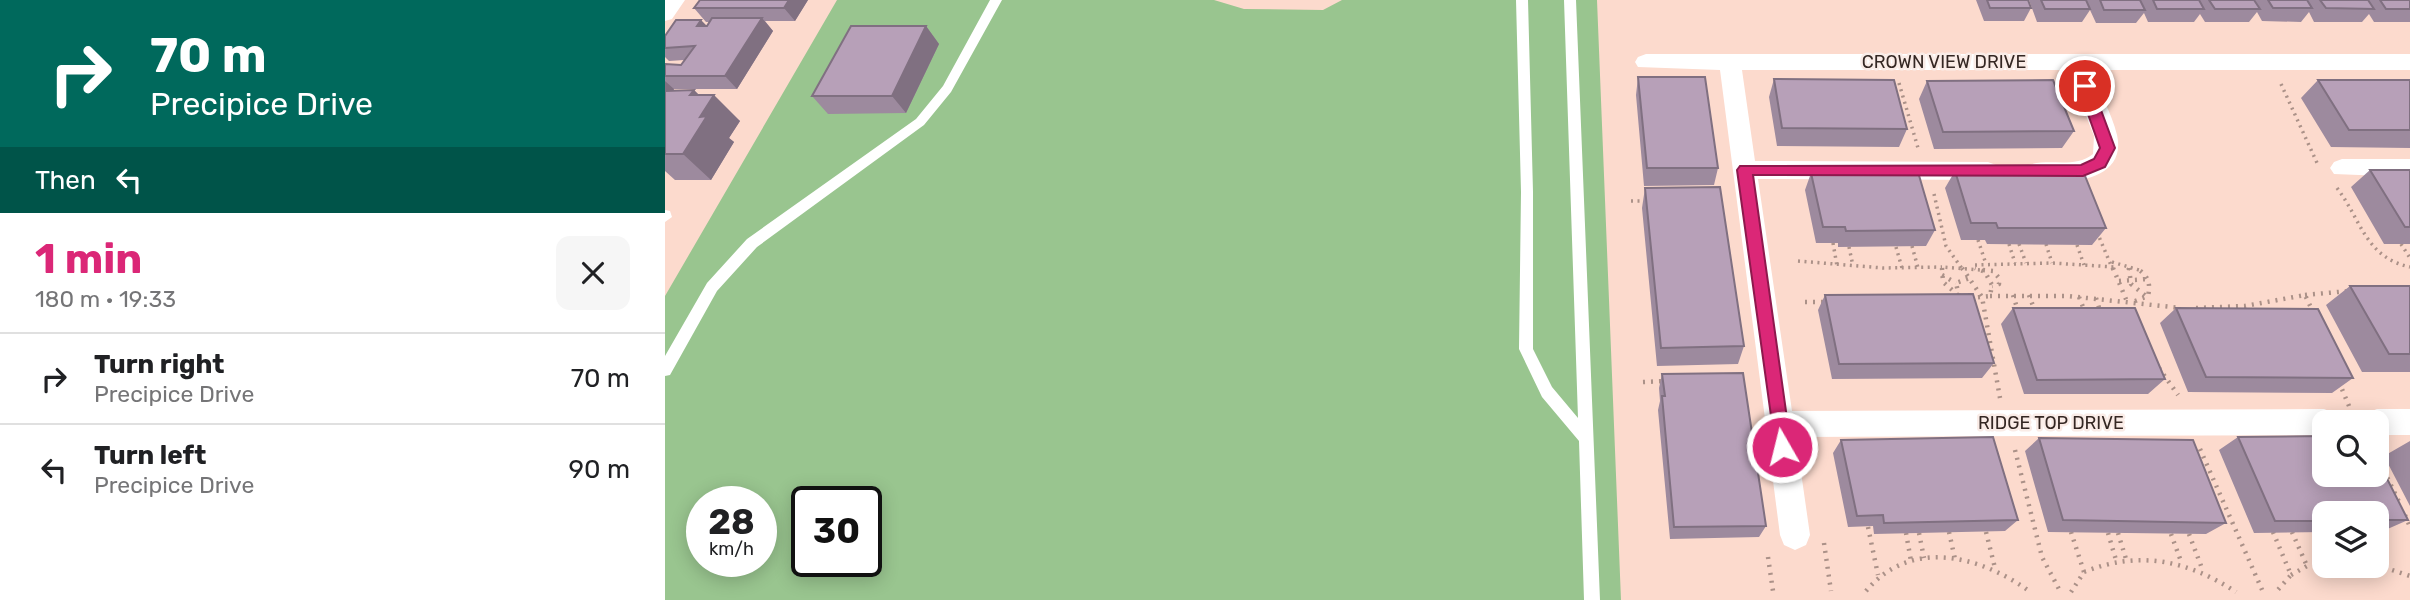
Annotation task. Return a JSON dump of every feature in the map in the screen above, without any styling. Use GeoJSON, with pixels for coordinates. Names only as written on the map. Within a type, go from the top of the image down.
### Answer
{"type":"FeatureCollection","features":[{"type":"Feature","properties":{"kind":"street"},"geometry":{"type":"LineString","coordinates":[[665,14],[675,0]]}},
{"type":"Feature","properties":{"kind":"street"},"geometry":{"type":"LineString","coordinates":[[1745,170],[2089,169],[2100,163],[2108,148],[2075,61]]}},
{"type":"Feature","properties":{"kind":"street","name":"CROWN VIEW DRIVE"},"geometry":{"type":"LineString","coordinates":[[1646,62],[2410,62]]}},
{"type":"Feature","properties":{"kind":"street"},"geometry":{"type":"LineString","coordinates":[[1730,62],[1795,535]]}},
{"type":"Feature","properties":{"kind":"street"},"geometry":{"type":"LineString","coordinates":[[2342,168],[2410,168]]}},
{"type":"Feature","properties":{"kind":"street","name":"RIDGE TOP DRIVE"},"geometry":{"type":"LineString","coordinates":[[1779,424],[2312,422]]}},
{"type":"Feature","properties":{"kind":"street"},"geometry":{"type":"LineString","coordinates":[[2389,422],[2410,422]]}},
{"type":"Feature","properties":{"kind":"lane"},"geometry":{"type":"LineString","coordinates":[[665,370],[712,287],[752,243],[920,122],[947,89],[996,0]]}},
{"type":"Feature","properties":{"kind":"lane"},"geometry":{"type":"LineString","coordinates":[[1522,0],[1527,191],[1526,349],[1547,392],[1586,439]]}},
{"type":"Feature","properties":{"kind":"lane"},"geometry":{"type":"LineString","coordinates":[[1570,0],[1592,600]]}},
{"type":"Feature","properties":{"kind":"path"},"geometry":{"type":"LineString","coordinates":[[1899,83],[1919,151]]}},
{"type":"Feature","properties":{"kind":"path"},"geometry":{"type":"LineString","coordinates":[[1930,184],[1946,246],[1982,297],[2003,407]]}},
{"type":"Feature","properties":{"kind":"path"},"geometry":{"type":"LineString","coordinates":[[1631,201],[1653,200]]}},
{"type":"Feature","properties":{"kind":"path"},"geometry":{"type":"LineString","coordinates":[[2094,221],[2130,313]]}},
{"type":"Feature","properties":{"kind":"path"},"geometry":{"type":"LineString","coordinates":[[1978,240],[1986,264]]}},
{"type":"Feature","properties":{"kind":"path"},"geometry":{"type":"LineString","coordinates":[[1833,243],[1837,266]]}},
{"type":"Feature","properties":{"kind":"path"},"geometry":{"type":"LineString","coordinates":[[2009,244],[2015,262]]}},
{"type":"Feature","properties":{"kind":"path"},"geometry":{"type":"LineString","coordinates":[[2019,244],[2026,262]]}},
{"type":"Feature","properties":{"kind":"path"},"geometry":{"type":"LineString","coordinates":[[2046,244],[2052,263]]}},
{"type":"Feature","properties":{"kind":"path"},"geometry":{"type":"LineString","coordinates":[[2401,244],[2410,258]]}},
{"type":"Feature","properties":{"kind":"path"},"geometry":{"type":"LineString","coordinates":[[2077,245],[2084,265]]}},
{"type":"Feature","properties":{"kind":"path"},"geometry":{"type":"LineString","coordinates":[[1912,246],[1918,268]]}},
{"type":"Feature","properties":{"kind":"path"},"geometry":{"type":"LineString","coordinates":[[1849,247],[1853,267]]}},
{"type":"Feature","properties":{"kind":"path"},"geometry":{"type":"LineString","coordinates":[[1896,247],[1902,268]]}},
{"type":"Feature","properties":{"kind":"path"},"geometry":{"type":"LineString","coordinates":[[1798,261],[1837,266],[1902,268],[2015,262],[2130,265],[2148,279],[2150,291],[2147,297],[2127,302]]}},
{"type":"Feature","properties":{"kind":"path"},"geometry":{"type":"LineString","coordinates":[[1971,265],[1993,271],[1999,278],[1999,284],[1992,286]]}},
{"type":"Feature","properties":{"kind":"path"},"geometry":{"type":"LineString","coordinates":[[2129,280],[2130,265]]}},
{"type":"Feature","properties":{"kind":"path"},"geometry":{"type":"LineString","coordinates":[[1942,267],[1941,275],[1947,287],[1958,298],[2029,295],[2096,298],[2185,308],[2239,307],[2305,295],[2358,290]]}},
{"type":"Feature","properties":{"kind":"path"},"geometry":{"type":"LineString","coordinates":[[1982,270],[1992,286],[1990,296]]}},
{"type":"Feature","properties":{"kind":"path"},"geometry":{"type":"LineString","coordinates":[[1941,275],[1956,283],[1970,278]]}},
{"type":"Feature","properties":{"kind":"path"},"geometry":{"type":"LineString","coordinates":[[2119,281],[2148,279]]}},
{"type":"Feature","properties":{"kind":"path"},"geometry":{"type":"LineString","coordinates":[[2129,280],[2147,297]]}},
{"type":"Feature","properties":{"kind":"path"},"geometry":{"type":"LineString","coordinates":[[1956,283],[1958,298]]}},
{"type":"Feature","properties":{"kind":"path"},"geometry":{"type":"LineString","coordinates":[[2350,291],[2354,298]]}},
{"type":"Feature","properties":{"kind":"path"},"geometry":{"type":"LineString","coordinates":[[2335,292],[2339,298]]}},
{"type":"Feature","properties":{"kind":"path"},"geometry":{"type":"LineString","coordinates":[[2013,295],[2023,324]]}},
{"type":"Feature","properties":{"kind":"path"},"geometry":{"type":"LineString","coordinates":[[2029,295],[2039,324]]}},
{"type":"Feature","properties":{"kind":"path"},"geometry":{"type":"LineString","coordinates":[[2305,295],[2315,316]]}},
{"type":"Feature","properties":{"kind":"path"},"geometry":{"type":"LineString","coordinates":[[2079,297],[2089,323]]}},
{"type":"Feature","properties":{"kind":"path"},"geometry":{"type":"LineString","coordinates":[[2096,298],[2105,323]]}},
{"type":"Feature","properties":{"kind":"path"},"geometry":{"type":"LineString","coordinates":[[1805,302],[1835,303]]}},
{"type":"Feature","properties":{"kind":"path"},"geometry":{"type":"LineString","coordinates":[[2269,302],[2275,313]]}},
{"type":"Feature","properties":{"kind":"path"},"geometry":{"type":"LineString","coordinates":[[2170,307],[2173,316]]}},
{"type":"Feature","properties":{"kind":"path"},"geometry":{"type":"LineString","coordinates":[[2231,307],[2235,315]]}},
{"type":"Feature","properties":{"kind":"path"},"geometry":{"type":"LineString","coordinates":[[2239,307],[2243,315]]}},
{"type":"Feature","properties":{"kind":"path"},"geometry":{"type":"LineString","coordinates":[[2185,308],[2189,316]]}},
{"type":"Feature","properties":{"kind":"path"},"geometry":{"type":"LineString","coordinates":[[2152,359],[2179,397]]}},
{"type":"Feature","properties":{"kind":"path"},"geometry":{"type":"LineString","coordinates":[[2337,377],[2349,405]]}},
{"type":"Feature","properties":{"kind":"path"},"geometry":{"type":"LineString","coordinates":[[1643,382],[1672,381]]}},
{"type":"Feature","properties":{"kind":"path"},"geometry":{"type":"LineString","coordinates":[[2012,442],[2042,557],[2060,592]]}},
{"type":"Feature","properties":{"kind":"path"},"geometry":{"type":"LineString","coordinates":[[2198,442],[2211,481],[2263,592]]}},
{"type":"Feature","properties":{"kind":"path"},"geometry":{"type":"LineString","coordinates":[[2389,482],[2410,527]]}},
{"type":"Feature","properties":{"kind":"path"},"geometry":{"type":"LineString","coordinates":[[1868,527],[1878,575]]}},
{"type":"Feature","properties":{"kind":"path"},"geometry":{"type":"LineString","coordinates":[[1949,532],[1955,559]]}},
{"type":"Feature","properties":{"kind":"path"},"geometry":{"type":"LineString","coordinates":[[1986,532],[1995,568]]}},
{"type":"Feature","properties":{"kind":"path"},"geometry":{"type":"LineString","coordinates":[[2071,532],[2084,572]]}},
{"type":"Feature","properties":{"kind":"path"},"geometry":{"type":"LineString","coordinates":[[2273,532],[2291,575]]}},
{"type":"Feature","properties":{"kind":"path"},"geometry":{"type":"LineString","coordinates":[[2292,532],[2307,566]]}},
{"type":"Feature","properties":{"kind":"path"},"geometry":{"type":"LineString","coordinates":[[1906,533],[1911,561]]}},
{"type":"Feature","properties":{"kind":"path"},"geometry":{"type":"LineString","coordinates":[[1919,533],[1924,558]]}},
{"type":"Feature","properties":{"kind":"path"},"geometry":{"type":"LineString","coordinates":[[2108,533],[2116,561]]}},
{"type":"Feature","properties":{"kind":"path"},"geometry":{"type":"LineString","coordinates":[[2118,533],[2126,559]]}},
{"type":"Feature","properties":{"kind":"path"},"geometry":{"type":"LineString","coordinates":[[2171,534],[2182,564]]}},
{"type":"Feature","properties":{"kind":"path"},"geometry":{"type":"LineString","coordinates":[[2189,534],[2204,572]]}},
{"type":"Feature","properties":{"kind":"path"},"geometry":{"type":"LineString","coordinates":[[1768,556],[1773,591]]}},
{"type":"Feature","properties":{"kind":"path"},"geometry":{"type":"LineString","coordinates":[[1866,591],[1878,575],[1924,558],[1955,559],[1995,568],[2029,592]]}},
{"type":"Feature","properties":{"kind":"path"},"geometry":{"type":"LineString","coordinates":[[2071,592],[2084,572],[2126,559],[2156,559],[2182,564],[2204,572],[2237,592]]}},
{"type":"Feature","properties":{"kind":"path"},"geometry":{"type":"LineString","coordinates":[[2276,592],[2291,575],[2312,565]]}},
{"type":"Feature","properties":{"kind":"path"},"geometry":{"type":"LineString","coordinates":[[2389,569],[2410,576]]}},
{"type":"Feature","properties":{"kind":"green space"},"geometry":{"type":"Polygon","coordinates":[[[837,0],[1214,0],[1244,9],[1323,10],[1342,0],[1597,0],[1621,600],[665,600],[665,296],[837,0]]]}},
{"type":"Feature","properties":{"kind":"building"},"geometry":{"type":"Polygon","coordinates":[[[700,0],[789,0],[784,8],[694,8],[700,0]]]}},
{"type":"Feature","properties":{"kind":"building"},"geometry":{"type":"Polygon","coordinates":[[[1987,0],[2028,0],[2031,8],[1990,8],[1987,0]]]}},
{"type":"Feature","properties":{"kind":"building"},"geometry":{"type":"Polygon","coordinates":[[[2041,0],[2086,0],[2090,9],[2045,9],[2041,0]]]}},
{"type":"Feature","properties":{"kind":"building"},"geometry":{"type":"Polygon","coordinates":[[[2100,0],[2140,0],[2145,10],[2104,10],[2100,0]]]}},
{"type":"Feature","properties":{"kind":"building"},"geometry":{"type":"Polygon","coordinates":[[[2153,0],[2199,0],[2204,9],[2157,9],[2153,0]]]}},
{"type":"Feature","properties":{"kind":"building"},"geometry":{"type":"Polygon","coordinates":[[[2209,0],[2254,0],[2260,9],[2215,9],[2209,0]]]}},
{"type":"Feature","properties":{"kind":"building"},"geometry":{"type":"Polygon","coordinates":[[[2268,0],[2307,0],[2312,8],[2273,8],[2268,0]]]}},
{"type":"Feature","properties":{"kind":"building"},"geometry":{"type":"Polygon","coordinates":[[[2320,0],[2368,0],[2374,9],[2326,8],[2320,0]]]}},
{"type":"Feature","properties":{"kind":"building"},"geometry":{"type":"Polygon","coordinates":[[[2380,0],[2410,0],[2410,9],[2386,9],[2380,0]]]}},
{"type":"Feature","properties":{"kind":"building"},"geometry":{"type":"Polygon","coordinates":[[[712,18],[762,18],[725,76],[665,76],[665,64],[681,65],[695,46],[665,48],[665,36],[676,20],[701,20],[697,26],[707,26],[712,18]]]}},
{"type":"Feature","properties":{"kind":"building"},"geometry":{"type":"Polygon","coordinates":[[[851,26],[926,26],[892,96],[812,96],[851,26]]]}},
{"type":"Feature","properties":{"kind":"building"},"geometry":{"type":"Polygon","coordinates":[[[1638,77],[1705,77],[1718,168],[1647,168],[1638,77]]]}},
{"type":"Feature","properties":{"kind":"building"},"geometry":{"type":"Polygon","coordinates":[[[1774,79],[1894,80],[1907,129],[1782,128],[1774,79]]]}},
{"type":"Feature","properties":{"kind":"building"},"geometry":{"type":"Polygon","coordinates":[[[2053,80],[2074,131],[1943,132],[1927,81],[2053,80]]]}},
{"type":"Feature","properties":{"kind":"building"},"geometry":{"type":"Polygon","coordinates":[[[2318,80],[2410,80],[2410,130],[2349,130],[2318,80]]]}},
{"type":"Feature","properties":{"kind":"building"},"geometry":{"type":"Polygon","coordinates":[[[694,90],[690,95],[714,95],[700,117],[707,116],[683,154],[665,154],[665,91],[694,90]]]}},
{"type":"Feature","properties":{"kind":"building"},"geometry":{"type":"Polygon","coordinates":[[[2370,170],[2410,170],[2410,227],[2405,227],[2370,170]]]}},
{"type":"Feature","properties":{"kind":"building"},"geometry":{"type":"Polygon","coordinates":[[[1955,171],[2083,171],[2106,228],[1998,228],[1996,223],[1971,223],[1955,171]]]}},
{"type":"Feature","properties":{"kind":"building"},"geometry":{"type":"Polygon","coordinates":[[[1918,172],[1935,230],[1846,231],[1845,227],[1823,227],[1811,173],[1918,172]]]}},
{"type":"Feature","properties":{"kind":"building"},"geometry":{"type":"Polygon","coordinates":[[[1720,187],[1744,346],[1661,348],[1645,188],[1720,187]]]}},
{"type":"Feature","properties":{"kind":"building"},"geometry":{"type":"Polygon","coordinates":[[[2350,286],[2410,286],[2410,354],[2389,354],[2350,286]]]}},
{"type":"Feature","properties":{"kind":"building"},"geometry":{"type":"Polygon","coordinates":[[[1973,294],[1994,363],[1839,364],[1825,295],[1973,294]]]}},
{"type":"Feature","properties":{"kind":"building"},"geometry":{"type":"Polygon","coordinates":[[[2013,308],[2135,308],[2165,379],[2037,380],[2013,308]]]}},
{"type":"Feature","properties":{"kind":"building"},"geometry":{"type":"Polygon","coordinates":[[[2176,308],[2318,309],[2353,378],[2206,377],[2176,308]]]}},
{"type":"Feature","properties":{"kind":"building"},"geometry":{"type":"Polygon","coordinates":[[[1743,373],[1766,526],[1674,527],[1662,374],[1743,373]]]}},
{"type":"Feature","properties":{"kind":"building"},"geometry":{"type":"Polygon","coordinates":[[[2312,436],[2312,487],[2389,487],[2389,483],[2408,520],[2389,520],[2389,501],[2312,501],[2312,521],[2275,521],[2238,437],[2312,436]]]}},
{"type":"Feature","properties":{"kind":"building"},"geometry":{"type":"Polygon","coordinates":[[[1993,437],[2018,520],[1884,523],[1883,515],[1857,516],[1841,440],[1993,437]]]}},
{"type":"Feature","properties":{"kind":"building"},"geometry":{"type":"Polygon","coordinates":[[[2039,438],[2193,440],[2226,523],[2063,520],[2039,438]]]}},
{"type":"Feature","properties":{"kind":"route"},"geometry":{"type":"LineString","coordinates":[[1782,447],[1745,170],[2089,169],[2100,163],[2108,148],[2106,136],[2085,86]]}}]}
